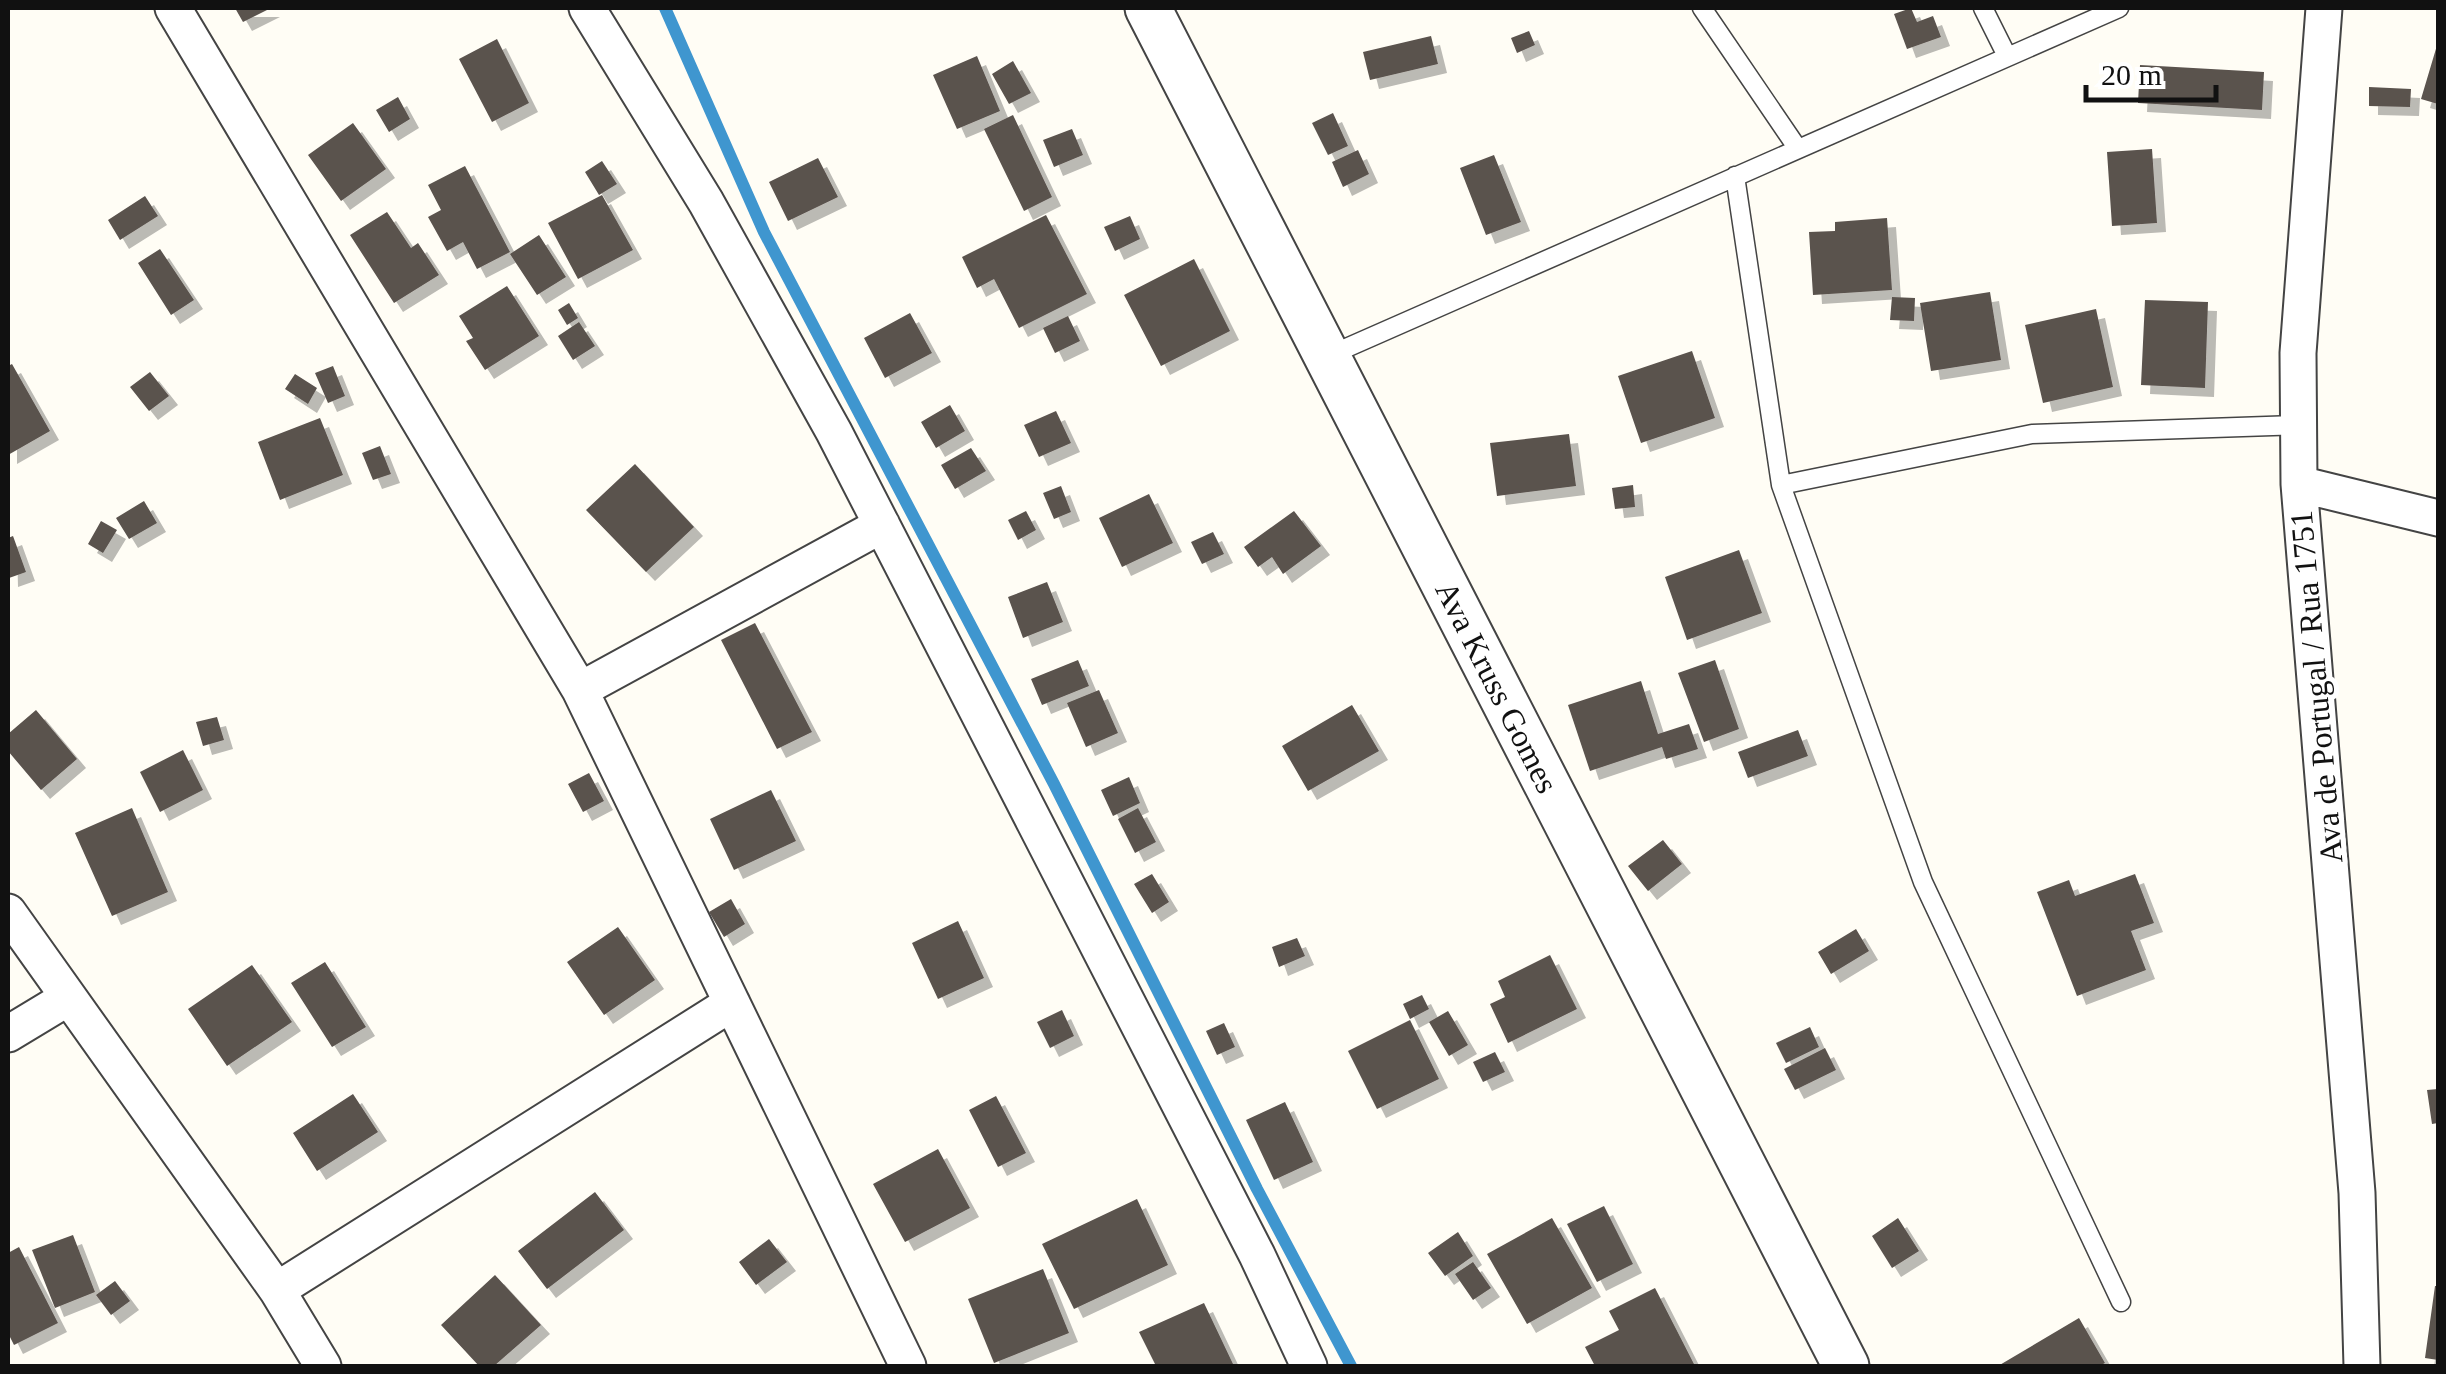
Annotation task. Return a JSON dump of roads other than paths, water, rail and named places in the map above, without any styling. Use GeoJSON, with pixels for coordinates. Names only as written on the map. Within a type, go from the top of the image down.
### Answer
{"type":"FeatureCollection","features":[{"type":"Feature","properties":{"kind":"street"},"geometry":{"type":"LineString","coordinates":[[173,8],[580,690],[908,1366]]}},
{"type":"Feature","properties":{"kind":"street"},"geometry":{"type":"LineString","coordinates":[[587,8],[706,202],[834,432],[1258,1255],[1309,1366]]}},
{"type":"Feature","properties":{"kind":"street","name":"Ava Kruss Gomes"},"geometry":{"type":"LineString","coordinates":[[1148,8],[1846,1366]]}},
{"type":"Feature","properties":{"kind":"street","name":"Ava de Portugal / Rua 1751"},"geometry":{"type":"LineString","coordinates":[[2324,8],[2298,353],[2299,484],[2357,1193],[2362,1366]]}},
{"type":"Feature","properties":{"kind":"street"},"geometry":{"type":"LineString","coordinates":[[2299,484],[2438,518]]}},
{"type":"Feature","properties":{"kind":"street"},"geometry":{"type":"LineString","coordinates":[[580,690],[882,525]]}},
{"type":"Feature","properties":{"kind":"street"},"geometry":{"type":"LineString","coordinates":[[8,912],[66,999],[277,1290],[323,1366]]}},
{"type":"Feature","properties":{"kind":"street"},"geometry":{"type":"LineString","coordinates":[[8,1034],[66,999]]}},
{"type":"Feature","properties":{"kind":"street"},"geometry":{"type":"LineString","coordinates":[[277,1290],[732,1003]]}},
{"type":"Feature","properties":{"kind":"lane"},"geometry":{"type":"LineString","coordinates":[[1702,8],[1798,149]]}},
{"type":"Feature","properties":{"kind":"lane"},"geometry":{"type":"LineString","coordinates":[[1983,8],[2007,56]]}},
{"type":"Feature","properties":{"kind":"lane"},"geometry":{"type":"LineString","coordinates":[[1327,356],[2119,8]]}},
{"type":"Feature","properties":{"kind":"lane"},"geometry":{"type":"LineString","coordinates":[[1735,176],[1781,485],[1922,882],[2121,1302]]}},
{"type":"Feature","properties":{"kind":"lane"},"geometry":{"type":"LineString","coordinates":[[1781,485],[2032,434],[2299,425]]}},
{"type":"Feature","properties":{"kind":"waterway"},"geometry":{"type":"LineString","coordinates":[[665,8],[764,232],[1054,784],[1257,1189],[1351,1366]]}}]}
